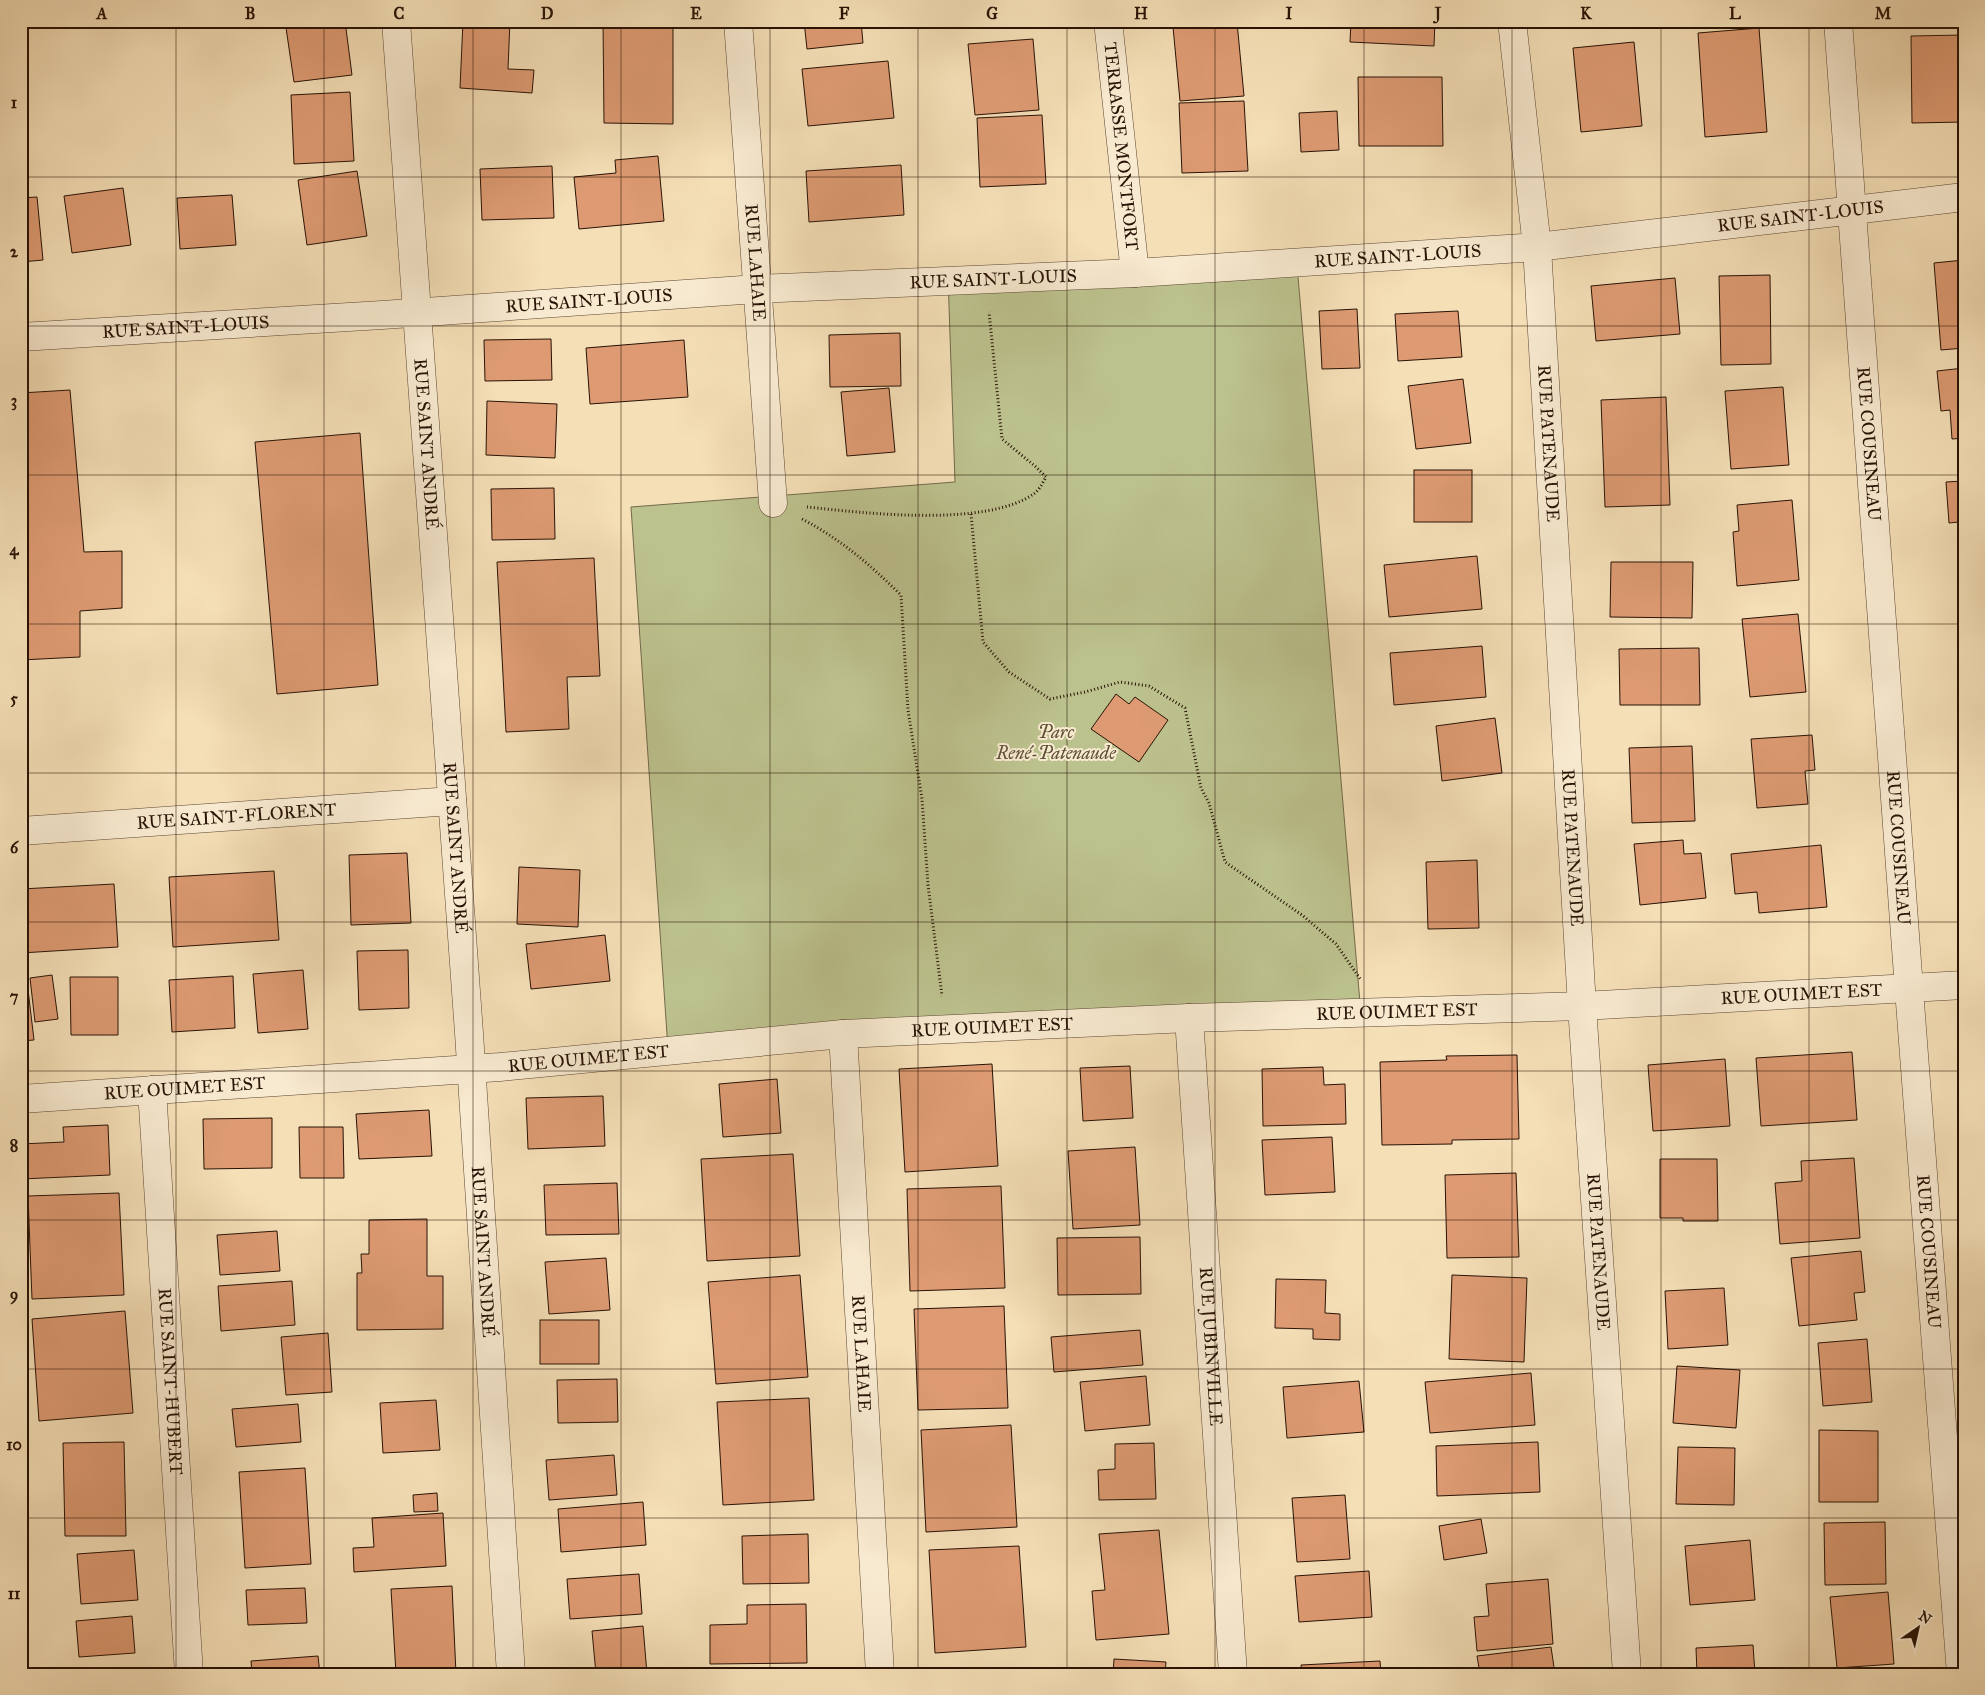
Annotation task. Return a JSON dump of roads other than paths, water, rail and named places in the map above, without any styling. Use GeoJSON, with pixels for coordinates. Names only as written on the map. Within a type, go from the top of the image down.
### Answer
{"type":"FeatureCollection","features":[{"type":"Feature","properties":{"kind":"street","name":"RUE SAINT ANDRÉ"},"geometry":{"type":"LineString","coordinates":[[396,21],[471,1069],[511,1674]]}},
{"type":"Feature","properties":{"kind":"street","name":"RUE LAHAIE"},"geometry":{"type":"LineString","coordinates":[[738,21],[773,503]]}},
{"type":"Feature","properties":{"kind":"street","name":"TERRASSE MONTFORT"},"geometry":{"type":"LineString","coordinates":[[1108,21],[1135,273]]}},
{"type":"Feature","properties":{"kind":"street","name":"RUE PATENAUDE"},"geometry":{"type":"LineString","coordinates":[[1512,21],[1537,247],[1582,1006],[1628,1674]]}},
{"type":"Feature","properties":{"kind":"street","name":"RUE COUSINEAU"},"geometry":{"type":"LineString","coordinates":[[1838,21],[1961,1674]]}},
{"type":"Feature","properties":{"kind":"street","name":"RUE SAINT-LOUIS"},"geometry":{"type":"LineString","coordinates":[[21,337],[757,289],[1135,273],[1537,247],[1964,196]]}},
{"type":"Feature","properties":{"kind":"street","name":"RUE SAINT-FLORENT"},"geometry":{"type":"LineString","coordinates":[[21,831],[452,802]]}},
{"type":"Feature","properties":{"kind":"street","name":"RUE OUIMET EST"},"geometry":{"type":"LineString","coordinates":[[21,1099],[471,1069],[843,1034],[1189,1018],[1582,1006],[1964,985]]}},
{"type":"Feature","properties":{"kind":"street","name":"RUE JUBINVILLE"},"geometry":{"type":"LineString","coordinates":[[1189,1018],[1233,1674]]}},
{"type":"Feature","properties":{"kind":"street","name":"RUE LAHAIE"},"geometry":{"type":"LineString","coordinates":[[843,1034],[880,1674]]}},
{"type":"Feature","properties":{"kind":"street","name":"RUE SAINT-HUBERT"},"geometry":{"type":"LineString","coordinates":[[152,1090],[189,1674]]}},
{"type":"Feature","properties":{"kind":"park label","name":"Parc René-Patenaude"},"geometry":{"type":"Point","coordinates":[1056,742]}}]}
